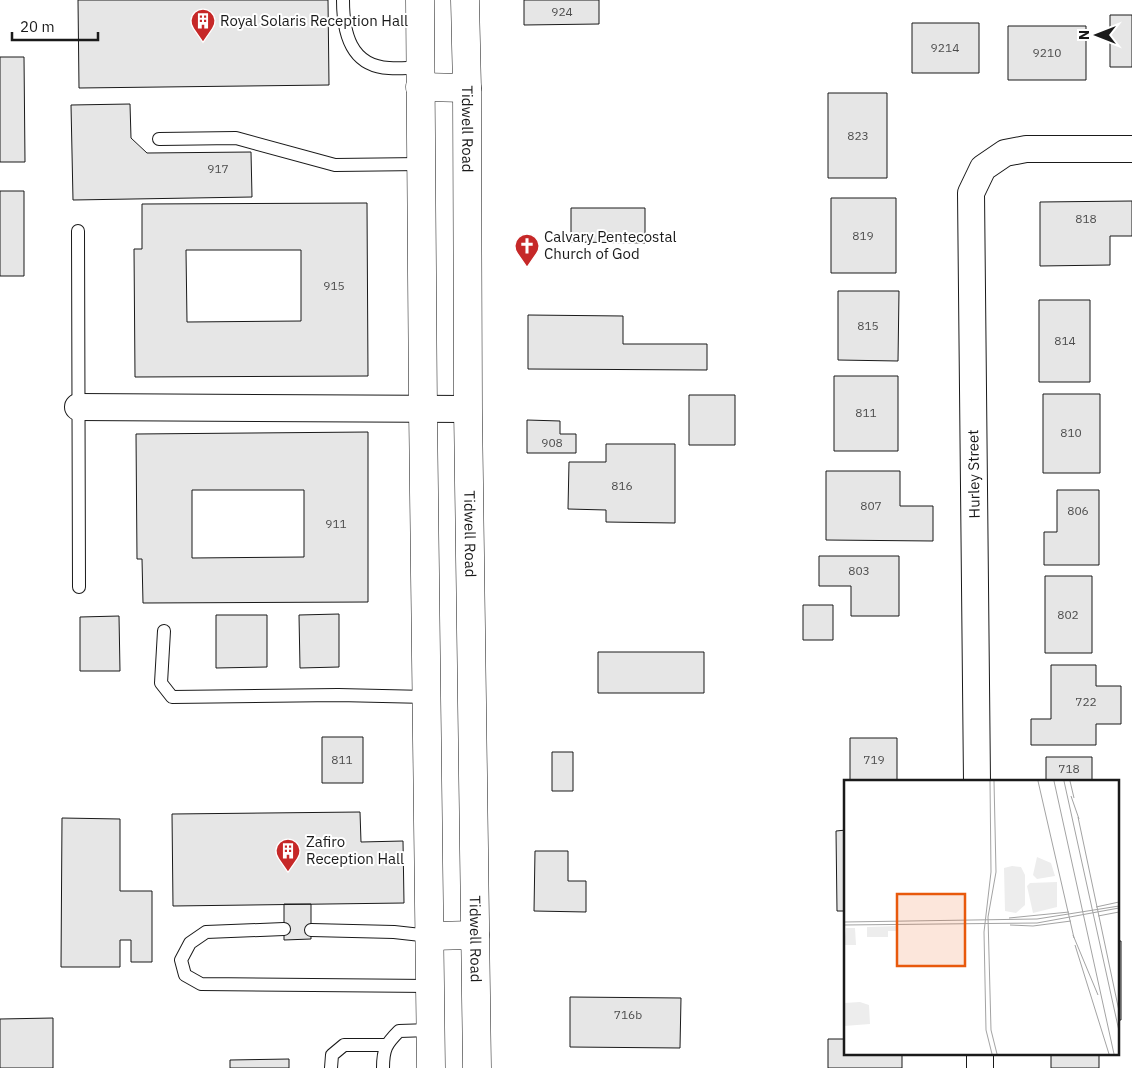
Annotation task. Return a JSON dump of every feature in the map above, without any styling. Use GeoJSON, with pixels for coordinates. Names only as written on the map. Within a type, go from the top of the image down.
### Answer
{"type":"FeatureCollection","features":[{"type":"Feature","properties":{"kind":"main road"},"geometry":{"type":"LineString","coordinates":[[420,0],[431,1068]]}},
{"type":"Feature","properties":{"kind":"main road","name":"Tidwell Road"},"geometry":{"type":"LineString","coordinates":[[465,0],[468,409],[477,1068]]}},
{"type":"Feature","properties":{"kind":"main road"},"geometry":{"type":"LineString","coordinates":[[420,77],[467,88]]}},
{"type":"Feature","properties":{"kind":"main road"},"geometry":{"type":"LineString","coordinates":[[430,936],[475,935]]}},
{"type":"Feature","properties":{"kind":"street","name":"Hurley Street"},"geometry":{"type":"LineString","coordinates":[[977,780],[971,193],[983,168],[1005,153],[1026,149],[1132,149]]}},
{"type":"Feature","properties":{"kind":"street"},"geometry":{"type":"LineString","coordinates":[[78,407],[468,409]]}},
{"type":"Feature","properties":{"kind":"lane"},"geometry":{"type":"LineString","coordinates":[[343,0],[347,37],[357,55],[372,66],[389,68],[420,77]]}},
{"type":"Feature","properties":{"kind":"lane"},"geometry":{"type":"LineString","coordinates":[[159,139],[236,138],[335,165],[421,164]]}},
{"type":"Feature","properties":{"kind":"lane"},"geometry":{"type":"LineString","coordinates":[[78,232],[79,587]]}},
{"type":"Feature","properties":{"kind":"lane"},"geometry":{"type":"LineString","coordinates":[[164,631],[161,683],[172,697],[338,695],[427,697]]}},
{"type":"Feature","properties":{"kind":"lane"},"geometry":{"type":"LineString","coordinates":[[284,929],[206,932],[190,943],[181,960],[185,975],[201,984],[430,986]]}},
{"type":"Feature","properties":{"kind":"lane"},"geometry":{"type":"LineString","coordinates":[[311,930],[394,932],[430,936]]}},
{"type":"Feature","properties":{"kind":"lane"},"geometry":{"type":"LineString","coordinates":[[383,1068],[386,1044],[399,1031],[430,1030]]}},
{"type":"Feature","properties":{"kind":"lane"},"geometry":{"type":"LineString","coordinates":[[331,1068],[332,1054],[344,1044],[386,1044]]}},
{"type":"Feature","properties":{"kind":"building","name":"Royal Solaris Reception Hall"},"geometry":{"type":"Polygon","coordinates":[[[78,0],[328,0],[329,85],[79,88],[78,0]]]}},
{"type":"Feature","properties":{"kind":"building"},"geometry":{"type":"Polygon","coordinates":[[[524,0],[599,0],[599,24],[524,25],[524,0]]]}},
{"type":"Feature","properties":{"kind":"building"},"geometry":{"type":"Polygon","coordinates":[[[1110,15],[1132,15],[1132,67],[1110,67],[1110,15]]]}},
{"type":"Feature","properties":{"kind":"building"},"geometry":{"type":"Polygon","coordinates":[[[912,23],[979,23],[979,73],[912,73],[912,23]]]}},
{"type":"Feature","properties":{"kind":"building"},"geometry":{"type":"Polygon","coordinates":[[[1008,26],[1086,26],[1086,80],[1008,80],[1008,26]]]}},
{"type":"Feature","properties":{"kind":"building"},"geometry":{"type":"Polygon","coordinates":[[[0,57],[24,57],[25,162],[0,162],[0,57]]]}},
{"type":"Feature","properties":{"kind":"building"},"geometry":{"type":"Polygon","coordinates":[[[828,93],[887,93],[887,178],[828,178],[828,93]]]}},
{"type":"Feature","properties":{"kind":"building"},"geometry":{"type":"Polygon","coordinates":[[[130,104],[131,138],[147,153],[251,152],[252,197],[73,200],[71,105],[130,104]]]}},
{"type":"Feature","properties":{"kind":"building"},"geometry":{"type":"Polygon","coordinates":[[[0,191],[24,191],[24,276],[0,276],[0,191]]]}},
{"type":"Feature","properties":{"kind":"building"},"geometry":{"type":"Polygon","coordinates":[[[831,198],[896,198],[896,273],[831,273],[831,198]]]}},
{"type":"Feature","properties":{"kind":"building"},"geometry":{"type":"Polygon","coordinates":[[[1132,201],[1132,236],[1110,236],[1110,265],[1040,266],[1040,202],[1132,201]]]}},
{"type":"Feature","properties":{"kind":"building"},"geometry":{"type":"Polygon","coordinates":[[[367,203],[368,376],[135,377],[134,249],[142,249],[142,204],[367,203]],[[186,250],[187,322],[301,321],[301,250],[186,250]]]}},
{"type":"Feature","properties":{"kind":"building"},"geometry":{"type":"Polygon","coordinates":[[[571,208],[645,208],[645,243],[571,242],[571,208]]]}},
{"type":"Feature","properties":{"kind":"building"},"geometry":{"type":"Polygon","coordinates":[[[838,291],[899,291],[898,361],[838,360],[838,291]]]}},
{"type":"Feature","properties":{"kind":"building"},"geometry":{"type":"Polygon","coordinates":[[[1039,300],[1090,300],[1090,382],[1039,382],[1039,300]]]}},
{"type":"Feature","properties":{"kind":"building"},"geometry":{"type":"Polygon","coordinates":[[[528,315],[623,316],[623,344],[707,344],[707,370],[528,369],[528,315]]]}},
{"type":"Feature","properties":{"kind":"building"},"geometry":{"type":"Polygon","coordinates":[[[834,376],[898,376],[898,451],[834,451],[834,376]]]}},
{"type":"Feature","properties":{"kind":"building"},"geometry":{"type":"Polygon","coordinates":[[[1043,394],[1100,394],[1100,473],[1043,473],[1043,394]]]}},
{"type":"Feature","properties":{"kind":"building"},"geometry":{"type":"Polygon","coordinates":[[[689,395],[735,395],[735,445],[689,445],[689,395]]]}},
{"type":"Feature","properties":{"kind":"building"},"geometry":{"type":"Polygon","coordinates":[[[527,420],[560,421],[560,434],[576,434],[576,453],[527,453],[527,420]]]}},
{"type":"Feature","properties":{"kind":"building"},"geometry":{"type":"Polygon","coordinates":[[[368,432],[368,602],[143,603],[142,559],[137,559],[136,434],[368,432]],[[192,490],[192,558],[304,557],[304,490],[192,490]]]}},
{"type":"Feature","properties":{"kind":"building"},"geometry":{"type":"Polygon","coordinates":[[[606,444],[675,444],[675,523],[606,522],[606,510],[568,509],[569,462],[606,462],[606,444]]]}},
{"type":"Feature","properties":{"kind":"building"},"geometry":{"type":"Polygon","coordinates":[[[826,471],[900,471],[900,506],[933,506],[933,541],[826,540],[826,471]]]}},
{"type":"Feature","properties":{"kind":"building"},"geometry":{"type":"Polygon","coordinates":[[[1057,490],[1099,490],[1099,565],[1044,565],[1044,532],[1057,532],[1057,490]]]}},
{"type":"Feature","properties":{"kind":"building"},"geometry":{"type":"Polygon","coordinates":[[[819,556],[899,556],[899,616],[851,616],[851,586],[819,586],[819,556]]]}},
{"type":"Feature","properties":{"kind":"building"},"geometry":{"type":"Polygon","coordinates":[[[1045,576],[1092,576],[1092,653],[1045,653],[1045,576]]]}},
{"type":"Feature","properties":{"kind":"building"},"geometry":{"type":"Polygon","coordinates":[[[803,605],[833,605],[833,640],[803,640],[803,605]]]}},
{"type":"Feature","properties":{"kind":"building"},"geometry":{"type":"Polygon","coordinates":[[[339,614],[339,667],[300,668],[299,615],[339,614]]]}},
{"type":"Feature","properties":{"kind":"building"},"geometry":{"type":"Polygon","coordinates":[[[216,615],[267,615],[267,667],[216,668],[216,615]]]}},
{"type":"Feature","properties":{"kind":"building"},"geometry":{"type":"Polygon","coordinates":[[[119,616],[120,671],[80,671],[80,617],[119,616]]]}},
{"type":"Feature","properties":{"kind":"building"},"geometry":{"type":"Polygon","coordinates":[[[598,652],[704,652],[704,693],[598,693],[598,652]]]}},
{"type":"Feature","properties":{"kind":"building"},"geometry":{"type":"Polygon","coordinates":[[[1051,665],[1096,665],[1096,686],[1121,686],[1121,724],[1096,724],[1096,745],[1031,745],[1031,719],[1051,719],[1051,665]]]}},
{"type":"Feature","properties":{"kind":"building"},"geometry":{"type":"Polygon","coordinates":[[[322,737],[363,737],[363,783],[322,783],[322,737]]]}},
{"type":"Feature","properties":{"kind":"building"},"geometry":{"type":"Polygon","coordinates":[[[850,738],[897,738],[897,780],[850,780],[850,738]]]}},
{"type":"Feature","properties":{"kind":"building"},"geometry":{"type":"Polygon","coordinates":[[[552,752],[573,752],[573,791],[552,791],[552,752]]]}},
{"type":"Feature","properties":{"kind":"building"},"geometry":{"type":"Polygon","coordinates":[[[1046,757],[1092,757],[1092,780],[1046,780],[1046,757]]]}},
{"type":"Feature","properties":{"kind":"building","name":"Zafiro Reception Hall"},"geometry":{"type":"Polygon","coordinates":[[[360,812],[361,842],[403,841],[404,903],[173,906],[172,814],[360,812]]]}},
{"type":"Feature","properties":{"kind":"building"},"geometry":{"type":"Polygon","coordinates":[[[62,818],[120,819],[120,891],[152,891],[152,962],[131,962],[131,940],[120,940],[120,967],[61,967],[62,818]]]}},
{"type":"Feature","properties":{"kind":"building"},"geometry":{"type":"Polygon","coordinates":[[[844,830],[844,911],[837,911],[836,831],[844,830]]]}},
{"type":"Feature","properties":{"kind":"building"},"geometry":{"type":"Polygon","coordinates":[[[535,851],[568,851],[568,881],[586,881],[586,912],[534,911],[535,851]]]}},
{"type":"Feature","properties":{"kind":"building"},"geometry":{"type":"Polygon","coordinates":[[[284,904],[311,904],[311,939],[284,940],[284,904]]]}},
{"type":"Feature","properties":{"kind":"building"},"geometry":{"type":"Polygon","coordinates":[[[1120,941],[1121,941],[1120,1020],[1120,941]]]}},
{"type":"Feature","properties":{"kind":"building"},"geometry":{"type":"Polygon","coordinates":[[[570,997],[681,998],[680,1048],[570,1047],[570,997]]]}},
{"type":"Feature","properties":{"kind":"building"},"geometry":{"type":"Polygon","coordinates":[[[53,1018],[53,1068],[0,1068],[0,1019],[53,1018]]]}},
{"type":"Feature","properties":{"kind":"building"},"geometry":{"type":"Polygon","coordinates":[[[828,1039],[844,1039],[844,1056],[902,1056],[902,1068],[828,1068],[828,1039]]]}},
{"type":"Feature","properties":{"kind":"building"},"geometry":{"type":"Polygon","coordinates":[[[1051,1056],[1099,1056],[1099,1068],[1051,1068],[1051,1056]]]}},
{"type":"Feature","properties":{"kind":"building"},"geometry":{"type":"Polygon","coordinates":[[[289,1059],[289,1068],[230,1068],[230,1060],[289,1059]]]}},
{"type":"Feature","properties":{"kind":"place","name":"Royal Solaris Reception Hall"},"geometry":{"type":"Point","coordinates":[203,42]}},
{"type":"Feature","properties":{"kind":"place","name":"Calvary Pentecostal Church of God"},"geometry":{"type":"Point","coordinates":[527,267]}},
{"type":"Feature","properties":{"kind":"place","name":"Zafiro Reception Hall"},"geometry":{"type":"Point","coordinates":[288,872]}}]}
